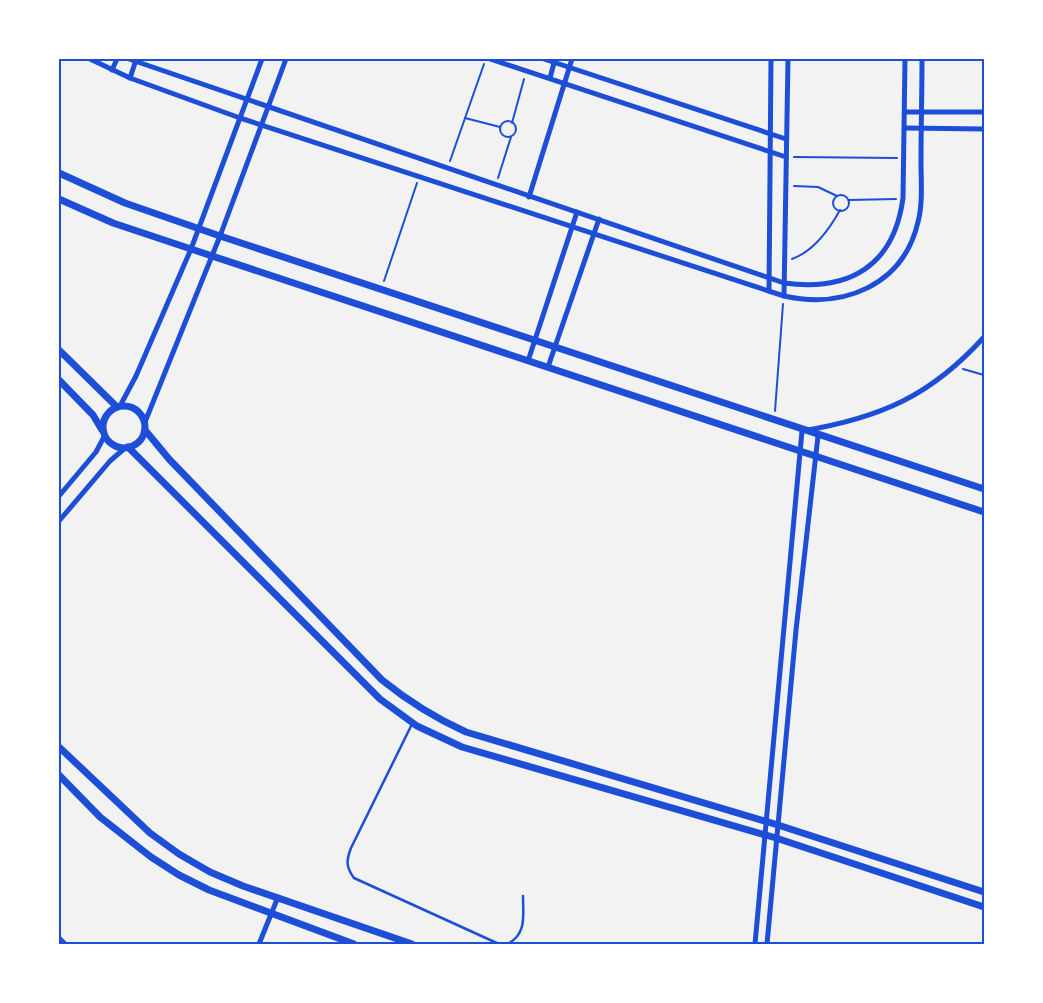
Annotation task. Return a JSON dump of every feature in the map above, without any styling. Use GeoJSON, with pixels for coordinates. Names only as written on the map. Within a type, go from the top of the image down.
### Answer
{"type":"FeatureCollection","features":[{"type":"Feature","properties":{"kind":"street"},"geometry":{"type":"LineString","coordinates":[[90,59],[130,78],[240,118],[784,296],[805,301],[838,299],[869,288],[894,267],[912,239],[918,224],[921,207],[922,59]]}},
{"type":"Feature","properties":{"kind":"street"},"geometry":{"type":"LineString","coordinates":[[112,70],[116,59]]}},
{"type":"Feature","properties":{"kind":"street"},"geometry":{"type":"LineString","coordinates":[[129,59],[267,108],[769,278],[809,286],[830,284],[849,278],[866,268],[881,255],[893,238],[900,220],[903,198],[905,59]]}},
{"type":"Feature","properties":{"kind":"street"},"geometry":{"type":"LineString","coordinates":[[118,407],[136,376],[191,250],[262,59]]}},
{"type":"Feature","properties":{"kind":"street"},"geometry":{"type":"LineString","coordinates":[[144,422],[220,236],[286,59]]}},
{"type":"Feature","properties":{"kind":"street"},"geometry":{"type":"LineString","coordinates":[[490,59],[786,157]]}},
{"type":"Feature","properties":{"kind":"street"},"geometry":{"type":"LineString","coordinates":[[544,59],[555,60],[569,67],[786,139]]}},
{"type":"Feature","properties":{"kind":"street"},"geometry":{"type":"LineString","coordinates":[[528,197],[572,59]]}},
{"type":"Feature","properties":{"kind":"street"},"geometry":{"type":"LineString","coordinates":[[769,291],[771,59]]}},
{"type":"Feature","properties":{"kind":"street"},"geometry":{"type":"LineString","coordinates":[[784,296],[788,59]]}},
{"type":"Feature","properties":{"kind":"street"},"geometry":{"type":"LineString","coordinates":[[130,78],[136,60]]}},
{"type":"Feature","properties":{"kind":"street"},"geometry":{"type":"LineString","coordinates":[[550,78],[555,60]]}},
{"type":"Feature","properties":{"kind":"street"},"geometry":{"type":"LineString","coordinates":[[905,112],[984,112]]}},
{"type":"Feature","properties":{"kind":"street"},"geometry":{"type":"LineString","coordinates":[[905,128],[984,129]]}},
{"type":"Feature","properties":{"kind":"street"},"geometry":{"type":"LineString","coordinates":[[59,173],[125,203],[199,229],[774,420],[802,431],[984,489]]}},
{"type":"Feature","properties":{"kind":"street"},"geometry":{"type":"LineString","coordinates":[[59,199],[113,223],[191,250],[984,512]]}},
{"type":"Feature","properties":{"kind":"street"},"geometry":{"type":"LineString","coordinates":[[528,361],[578,212]]}},
{"type":"Feature","properties":{"kind":"street"},"geometry":{"type":"LineString","coordinates":[[548,367],[599,219]]}},
{"type":"Feature","properties":{"kind":"street"},"geometry":{"type":"LineString","coordinates":[[802,431],[838,424],[888,408],[916,396],[956,366],[984,337]]}},
{"type":"Feature","properties":{"kind":"street"},"geometry":{"type":"LineString","coordinates":[[59,350],[118,407]]}},
{"type":"Feature","properties":{"kind":"street"},"geometry":{"type":"LineString","coordinates":[[59,380],[93,415],[104,434],[113,444],[126,448],[380,699],[412,724],[462,747],[776,838],[984,907]]}},
{"type":"Feature","properties":{"kind":"street"},"geometry":{"type":"LineString","coordinates":[[59,496],[96,452],[104,434],[104,420],[111,410],[118,407],[132,407],[138,411],[144,422],[145,430],[141,439],[110,461],[59,522]]}},
{"type":"Feature","properties":{"kind":"street"},"geometry":{"type":"LineString","coordinates":[[145,430],[169,459],[382,680],[422,710],[466,732],[766,821],[984,892]]}},
{"type":"Feature","properties":{"kind":"street"},"geometry":{"type":"LineString","coordinates":[[755,944],[802,431]]}},
{"type":"Feature","properties":{"kind":"street"},"geometry":{"type":"LineString","coordinates":[[767,944],[796,630],[818,436]]}},
{"type":"Feature","properties":{"kind":"street"},"geometry":{"type":"LineString","coordinates":[[59,747],[150,833],[179,854],[218,876],[412,944]]}},
{"type":"Feature","properties":{"kind":"street"},"geometry":{"type":"LineString","coordinates":[[59,774],[100,816],[151,857],[209,890],[354,944]]}},
{"type":"Feature","properties":{"kind":"street"},"geometry":{"type":"LineString","coordinates":[[259,944],[278,897]]}},
{"type":"Feature","properties":{"kind":"street"},"geometry":{"type":"LineString","coordinates":[[59,938],[65,944]]}},
{"type":"Feature","properties":{"kind":"lane"},"geometry":{"type":"LineString","coordinates":[[412,724],[351,848],[347,858],[347,868],[354,878],[499,944]]}},
{"type":"Feature","properties":{"kind":"lane"},"geometry":{"type":"LineString","coordinates":[[508,944],[517,939],[522,931],[523,896]]}},
{"type":"Feature","properties":{"kind":"path"},"geometry":{"type":"LineString","coordinates":[[448,168],[486,59]]}},
{"type":"Feature","properties":{"kind":"path"},"geometry":{"type":"LineString","coordinates":[[496,185],[510,137],[516,130],[512,122],[527,70]]}},
{"type":"Feature","properties":{"kind":"path"},"geometry":{"type":"LineString","coordinates":[[465,118],[500,127]]}},
{"type":"Feature","properties":{"kind":"path"},"geometry":{"type":"LineString","coordinates":[[500,127],[504,123],[512,122]]}},
{"type":"Feature","properties":{"kind":"path"},"geometry":{"type":"LineString","coordinates":[[500,127],[503,135],[510,137]]}},
{"type":"Feature","properties":{"kind":"path"},"geometry":{"type":"LineString","coordinates":[[786,157],[905,158]]}},
{"type":"Feature","properties":{"kind":"path"},"geometry":{"type":"LineString","coordinates":[[381,290],[419,176]]}},
{"type":"Feature","properties":{"kind":"path"},"geometry":{"type":"LineString","coordinates":[[786,185],[818,187],[837,196],[844,195],[849,200],[903,198]]}},
{"type":"Feature","properties":{"kind":"path"},"geometry":{"type":"LineString","coordinates":[[837,196],[833,204],[840,210]]}},
{"type":"Feature","properties":{"kind":"path"},"geometry":{"type":"LineString","coordinates":[[784,261],[800,256],[814,244],[827,231],[840,210],[846,208],[849,200]]}},
{"type":"Feature","properties":{"kind":"path"},"geometry":{"type":"LineString","coordinates":[[774,420],[784,296]]}},
{"type":"Feature","properties":{"kind":"path"},"geometry":{"type":"LineString","coordinates":[[956,366],[984,375]]}}]}
